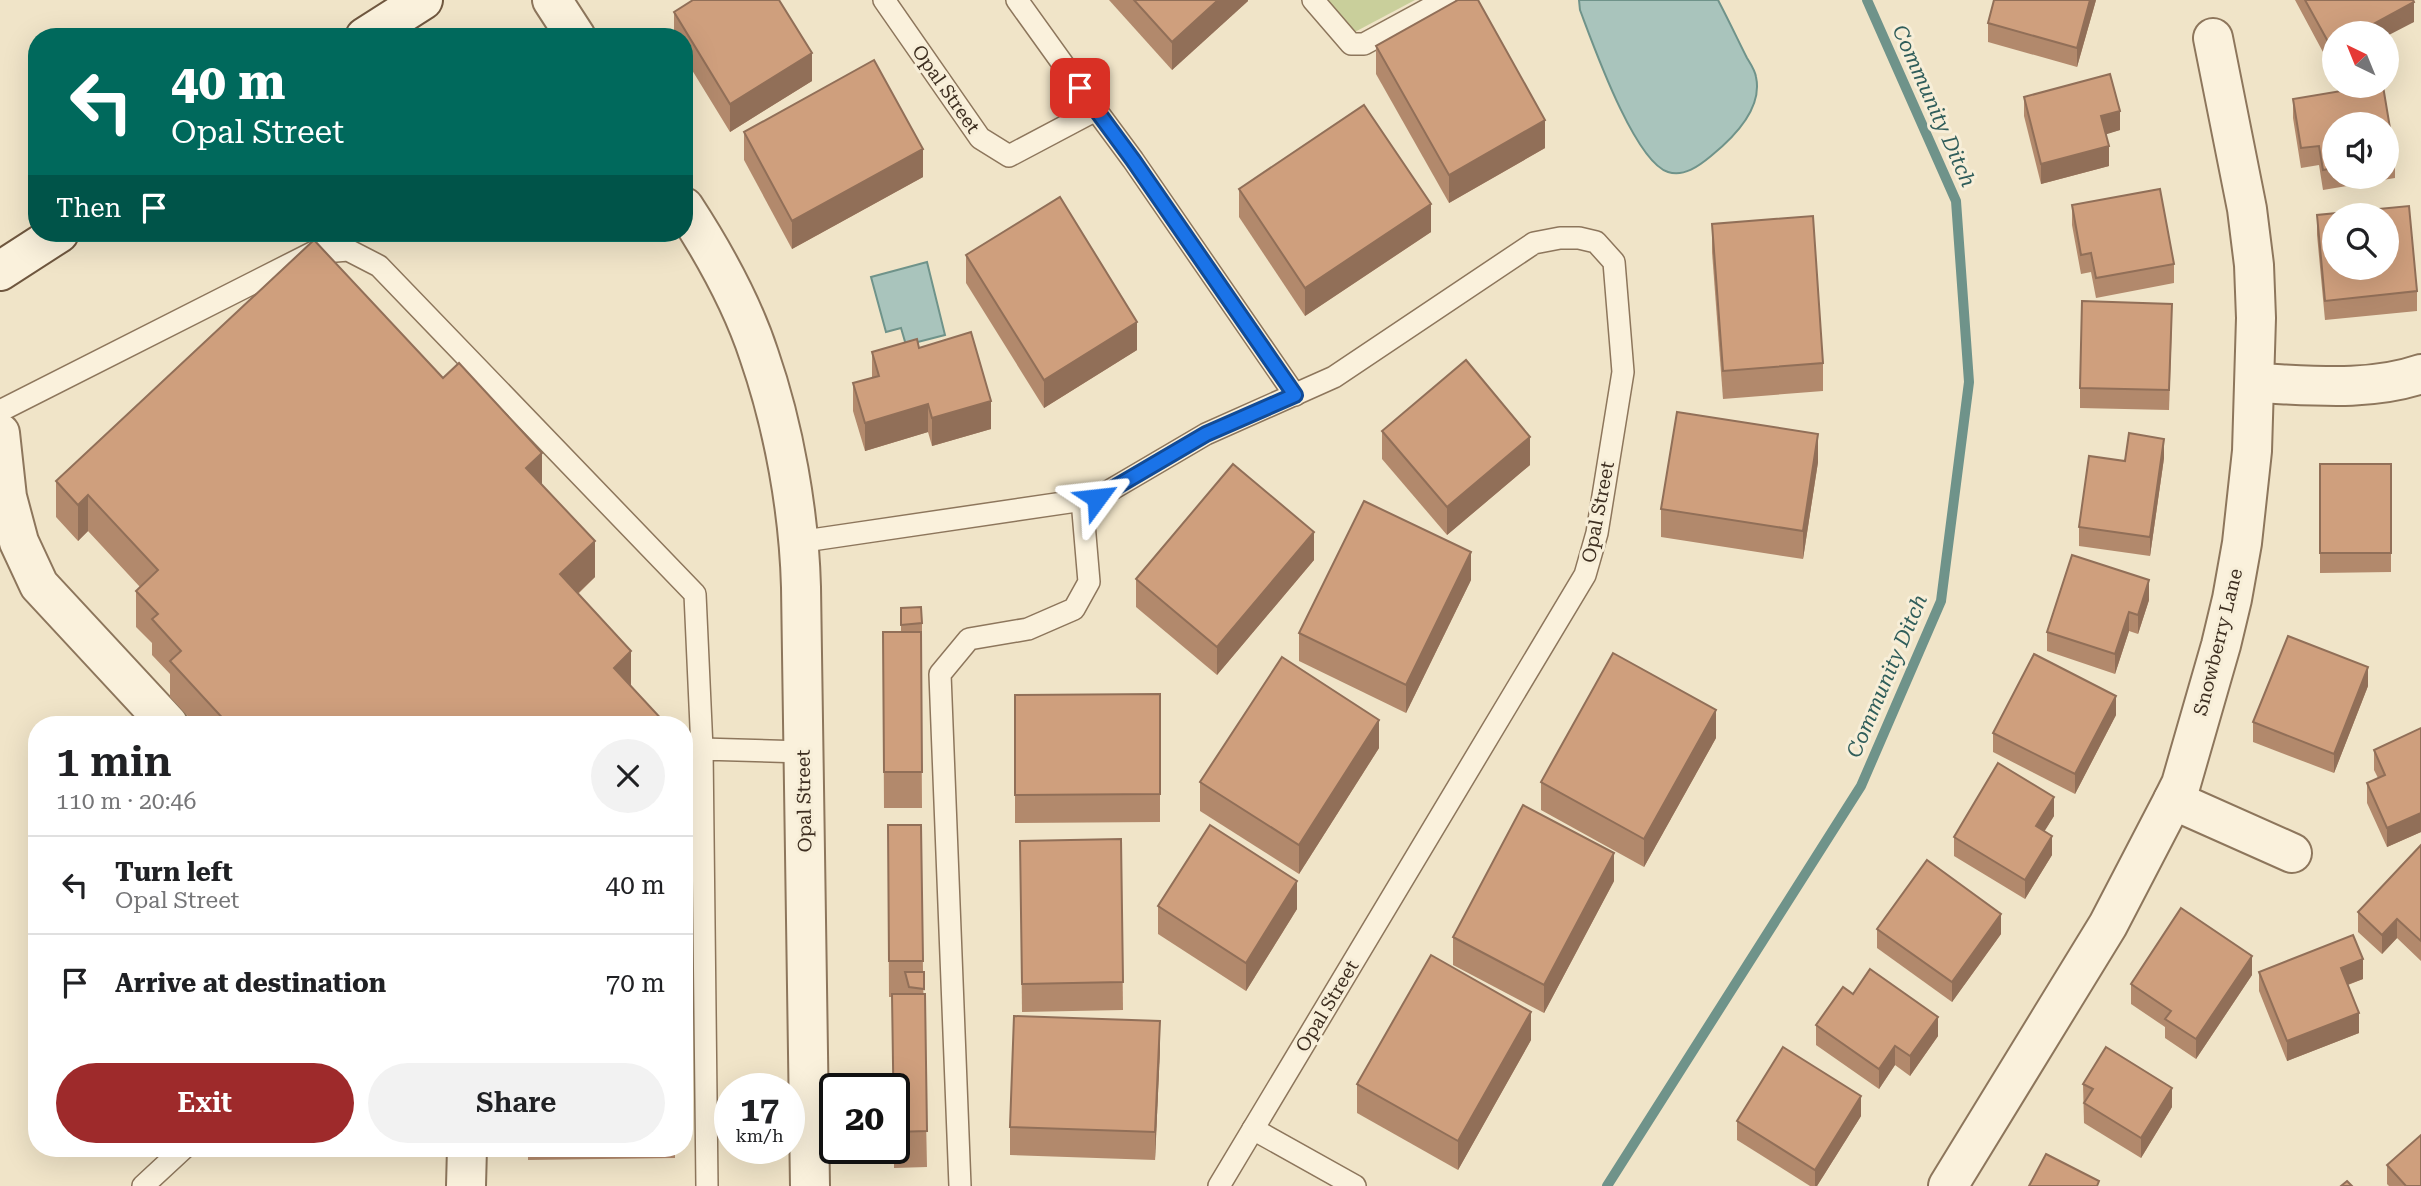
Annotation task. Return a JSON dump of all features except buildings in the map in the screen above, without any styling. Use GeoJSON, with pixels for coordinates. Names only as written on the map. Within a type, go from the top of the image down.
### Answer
{"type":"FeatureCollection","features":[{"type":"Feature","properties":{"kind":"street"},"geometry":{"type":"LineString","coordinates":[[379,28],[423,0]]}},
{"type":"Feature","properties":{"kind":"street"},"geometry":{"type":"LineString","coordinates":[[552,0],[570,28]]}},
{"type":"Feature","properties":{"kind":"street","name":"Snowberry Lane"},"geometry":{"type":"LineString","coordinates":[[1948,1186],[2108,925],[2181,784],[2232,599],[2242,543],[2252,451],[2256,318],[2254,265],[2247,209],[2213,38]]}},
{"type":"Feature","properties":{"kind":"street","name":"Opal Street"},"geometry":{"type":"LineString","coordinates":[[693,223],[727,282],[759,354],[772,396],[787,466],[798,542],[810,1186]]}},
{"type":"Feature","properties":{"kind":"street"},"geometry":{"type":"LineString","coordinates":[[0,271],[45,242]]}},
{"type":"Feature","properties":{"kind":"street"},"geometry":{"type":"LineString","coordinates":[[2255,383],[2321,386],[2375,383],[2421,374]]}},
{"type":"Feature","properties":{"kind":"street"},"geometry":{"type":"LineString","coordinates":[[1,445],[7,497],[19,542],[39,585],[161,716]]}},
{"type":"Feature","properties":{"kind":"street"},"geometry":{"type":"LineString","coordinates":[[2173,800],[2292,853]]}},
{"type":"Feature","properties":{"kind":"street"},"geometry":{"type":"LineString","coordinates":[[466,1186],[467,1157]]}},
{"type":"Feature","properties":{"kind":"lane","name":"Opal Street"},"geometry":{"type":"LineString","coordinates":[[884,0],[980,138],[1009,156],[1096,110]]}},
{"type":"Feature","properties":{"kind":"lane"},"geometry":{"type":"LineString","coordinates":[[1017,0],[1133,160],[1295,395]]}},
{"type":"Feature","properties":{"kind":"lane"},"geometry":{"type":"LineString","coordinates":[[1313,0],[1351,44],[1364,44],[1445,0]]}},
{"type":"Feature","properties":{"kind":"lane","name":"Opal Street"},"geometry":{"type":"LineString","coordinates":[[798,542],[1097,498],[1206,434],[1334,377],[1534,243],[1560,237],[1579,238],[1595,242],[1614,262],[1623,372],[1597,533],[1585,575],[1219,1186]]}},
{"type":"Feature","properties":{"kind":"lane"},"geometry":{"type":"LineString","coordinates":[[0,411],[312,253],[348,250],[379,266],[695,594],[702,749],[707,1186]]}},
{"type":"Feature","properties":{"kind":"lane"},"geometry":{"type":"LineString","coordinates":[[960,1186],[940,674],[969,639],[1028,629],[1074,609],[1089,582],[1082,500]]}},
{"type":"Feature","properties":{"kind":"lane"},"geometry":{"type":"LineString","coordinates":[[702,749],[803,752]]}},
{"type":"Feature","properties":{"kind":"lane"},"geometry":{"type":"LineString","coordinates":[[1253,1129],[1355,1186]]}},
{"type":"Feature","properties":{"kind":"lane"},"geometry":{"type":"LineString","coordinates":[[143,1186],[174,1157]]}},
{"type":"Feature","properties":{"kind":"green space"},"geometry":{"type":"Polygon","coordinates":[[[1323,0],[1415,0],[1351,34],[1323,0]]]}},
{"type":"Feature","properties":{"kind":"water"},"geometry":{"type":"Polygon","coordinates":[[[1579,0],[1718,0],[1756,77],[1755,100],[1744,122],[1719,149],[1696,167],[1674,173],[1655,163],[1642,147],[1616,100],[1580,10],[1579,0]]]}},
{"type":"Feature","properties":{"kind":"water"},"geometry":{"type":"Polygon","coordinates":[[[927,262],[945,335],[906,345],[901,328],[886,332],[871,277],[927,262]]]}},
{"type":"Feature","properties":{"kind":"waterway","name":"Community Ditch"},"geometry":{"type":"LineString","coordinates":[[1607,1186],[1861,786],[1941,601],[1969,382],[1956,201],[1867,0]]}},
{"type":"Feature","properties":{"kind":"route"},"geometry":{"type":"LineString","coordinates":[[1080,88],[1133,160],[1295,395],[1206,434],[1097,498]]}}]}
